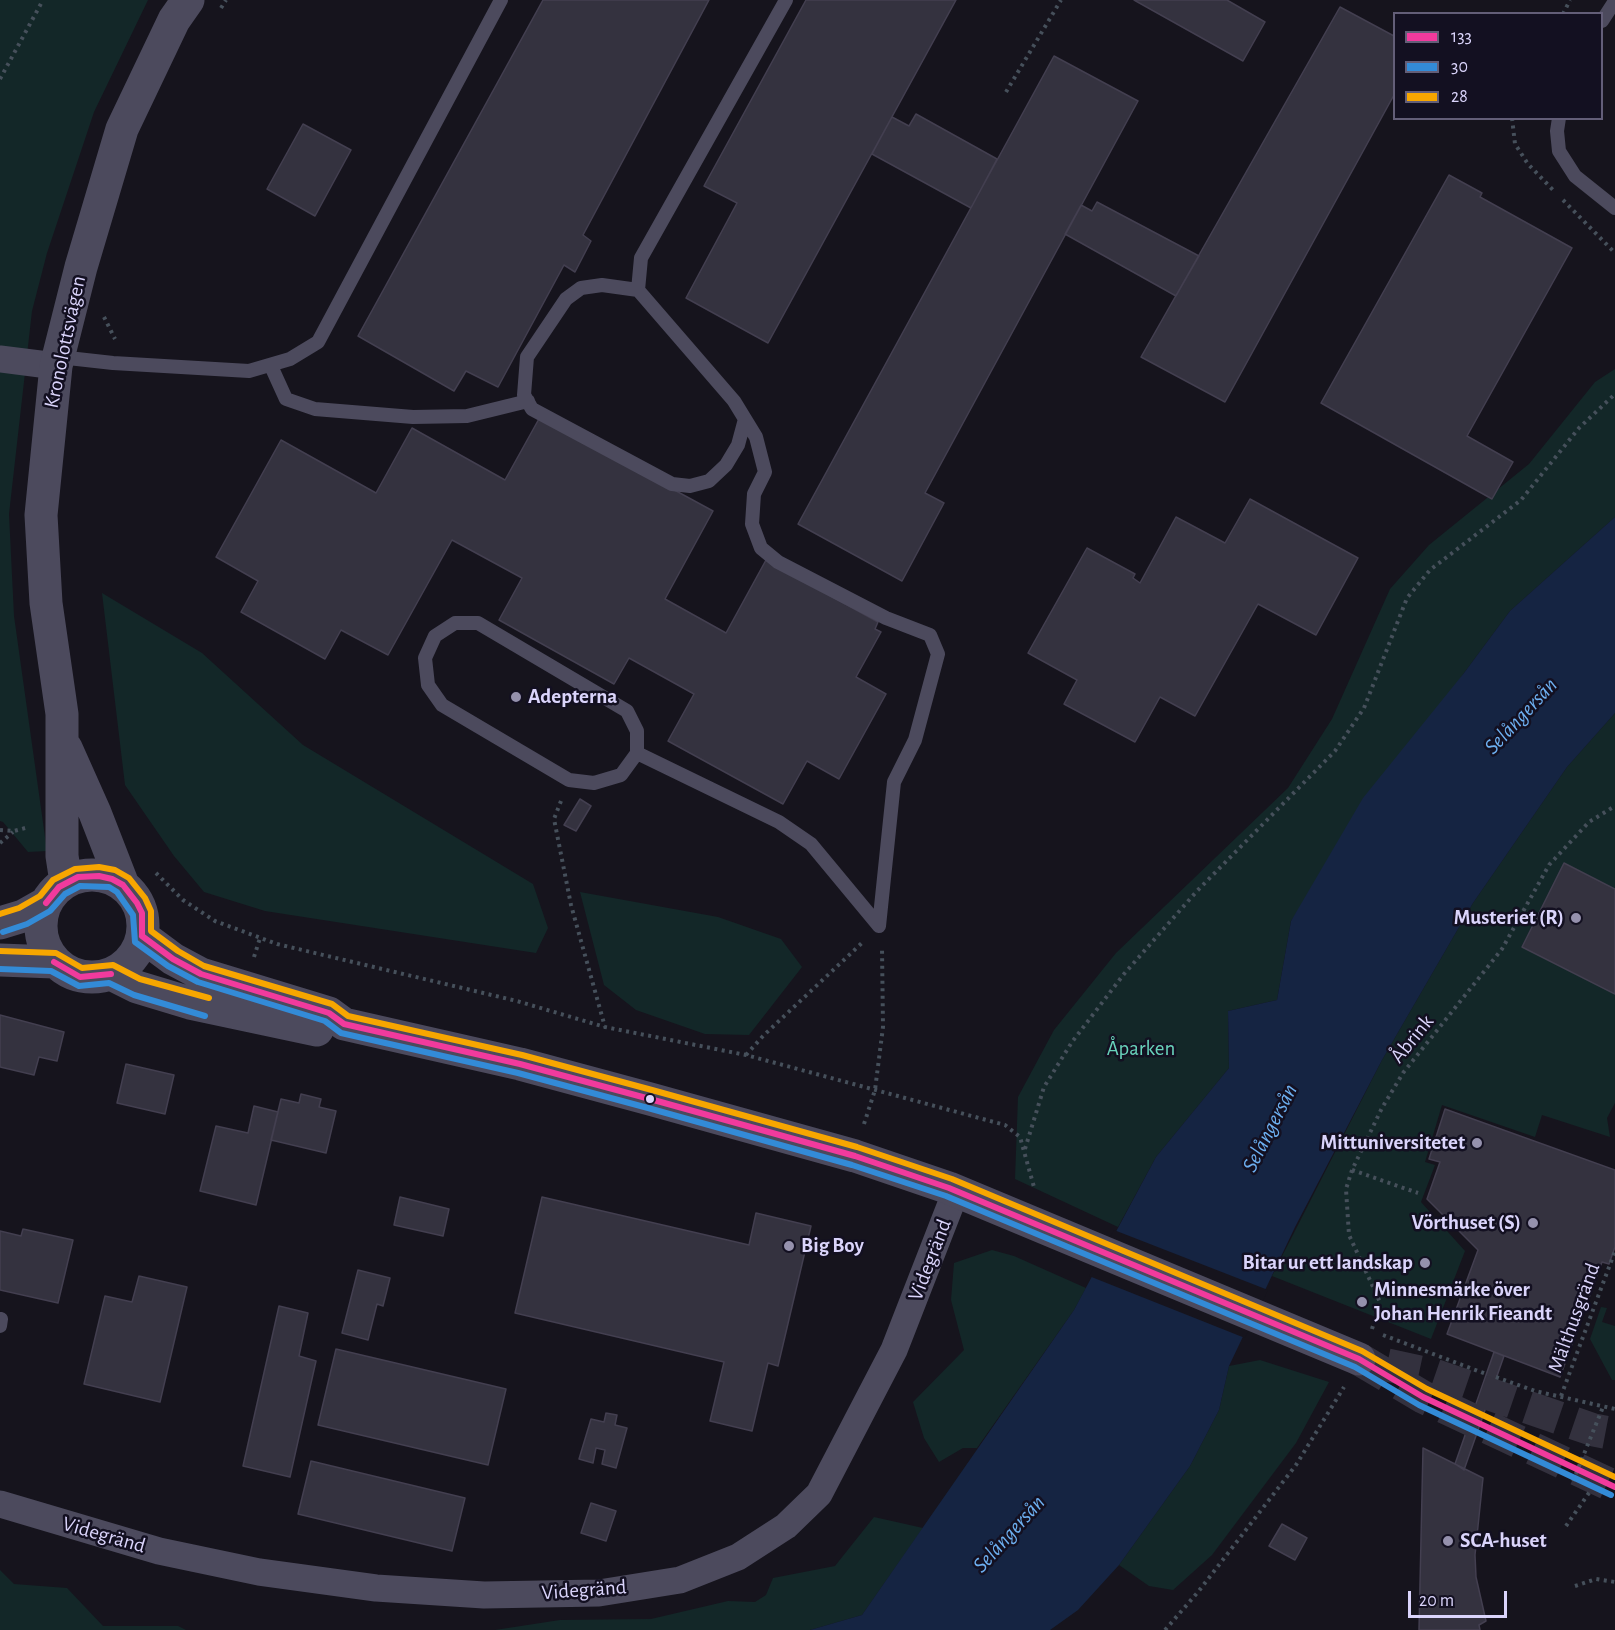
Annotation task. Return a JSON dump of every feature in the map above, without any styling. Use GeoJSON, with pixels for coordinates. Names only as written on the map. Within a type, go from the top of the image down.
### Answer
{"type":"FeatureCollection","features":[{"type":"Feature","properties":{"kind":"street","name":"Kronolottsvägen"},"geometry":{"type":"LineString","coordinates":[[56,893],[62,856],[62,714],[46,603],[41,515],[57,362],[81,267],[122,129],[174,20],[188,0]]}},
{"type":"Feature","properties":{"kind":"street"},"geometry":{"type":"LineString","coordinates":[[0,359],[57,362]]}},
{"type":"Feature","properties":{"kind":"street","name":"Kronolottsvägen"},"geometry":{"type":"LineString","coordinates":[[63,741],[95,813],[123,885]]}},
{"type":"Feature","properties":{"kind":"street"},"geometry":{"type":"LineString","coordinates":[[0,923],[23,916],[78,877],[99,876],[123,885],[142,913],[142,936],[133,958],[111,974],[101,977],[80,976],[54,962],[0,960]]}},
{"type":"Feature","properties":{"kind":"street"},"geometry":{"type":"LineString","coordinates":[[54,962],[41,936],[42,915],[56,893]]}},
{"type":"Feature","properties":{"kind":"street"},"geometry":{"type":"LineString","coordinates":[[142,936],[173,959],[201,974],[329,1012],[344,1024],[520,1064],[855,1156],[956,1191],[1286,1327],[1365,1345]]}},
{"type":"Feature","properties":{"kind":"street"},"geometry":{"type":"LineString","coordinates":[[111,974],[137,987],[190,1003],[321,1031],[344,1024]]}},
{"type":"Feature","properties":{"kind":"street","name":"Videgränd"},"geometry":{"type":"LineString","coordinates":[[0,1504],[159,1551],[259,1572],[376,1588],[484,1595],[599,1593],[680,1580],[738,1557],[786,1526],[819,1494],[894,1350],[956,1191]]}},
{"type":"Feature","properties":{"kind":"lane"},"geometry":{"type":"LineString","coordinates":[[57,362],[249,371],[271,366],[318,342],[501,0]]}},
{"type":"Feature","properties":{"kind":"lane"},"geometry":{"type":"LineString","coordinates":[[638,290],[641,258],[786,0]]}},
{"type":"Feature","properties":{"kind":"lane"},"geometry":{"type":"LineString","coordinates":[[1603,19],[1615,1]]}},
{"type":"Feature","properties":{"kind":"lane"},"geometry":{"type":"LineString","coordinates":[[1559,120],[1557,131],[1559,151],[1575,176],[1615,208]]}},
{"type":"Feature","properties":{"kind":"lane"},"geometry":{"type":"LineString","coordinates":[[745,419],[738,446],[726,465],[709,482],[672,484],[532,409],[524,394],[527,357],[566,299],[581,288],[602,285],[638,290],[734,401],[745,419],[756,437],[765,472],[754,494],[752,524],[761,548],[778,562],[886,618],[930,635],[938,654],[915,740],[894,782],[879,926]]}},
{"type":"Feature","properties":{"kind":"lane"},"geometry":{"type":"LineString","coordinates":[[271,366],[286,399],[315,409],[413,417],[467,416],[528,401]]}},
{"type":"Feature","properties":{"kind":"lane"},"geometry":{"type":"LineString","coordinates":[[455,623],[478,623],[627,711],[637,731],[637,753],[621,775],[594,783],[569,780],[442,705],[428,685],[425,658],[435,636],[455,623]]}},
{"type":"Feature","properties":{"kind":"lane"},"geometry":{"type":"LineString","coordinates":[[637,753],[779,822],[811,844],[879,926]]}},
{"type":"Feature","properties":{"kind":"path"},"geometry":{"type":"LineString","coordinates":[[0,79],[43,0]]}},
{"type":"Feature","properties":{"kind":"path"},"geometry":{"type":"LineString","coordinates":[[216,18],[226,0]]}},
{"type":"Feature","properties":{"kind":"path"},"geometry":{"type":"LineString","coordinates":[[1006,92],[1061,0]]}},
{"type":"Feature","properties":{"kind":"path"},"geometry":{"type":"LineString","coordinates":[[102,312],[115,338],[113,363]]}},
{"type":"Feature","properties":{"kind":"path"},"geometry":{"type":"LineString","coordinates":[[155,872],[183,900],[214,921],[277,944],[517,1001],[605,1028],[746,1055],[1005,1125],[1020,1137],[1025,1150],[1044,1087],[1072,1042],[1124,974],[1197,891],[1335,751],[1364,708],[1407,598],[1430,570],[1521,500],[1579,428],[1615,394]]}},
{"type":"Feature","properties":{"kind":"path"},"geometry":{"type":"LineString","coordinates":[[569,780],[554,819],[571,904],[605,1028]]}},
{"type":"Feature","properties":{"kind":"path","name":"Åbrink"},"geometry":{"type":"LineString","coordinates":[[1165,1630],[1198,1592],[1296,1465],[1365,1345],[1380,1302],[1349,1235],[1346,1189],[1352,1170],[1382,1108],[1403,1073],[1502,949],[1549,865],[1589,822],[1615,806]]}},
{"type":"Feature","properties":{"kind":"path"},"geometry":{"type":"LineString","coordinates":[[0,830],[14,831],[62,817]]}},
{"type":"Feature","properties":{"kind":"path"},"geometry":{"type":"LineString","coordinates":[[0,843],[14,831]]}},
{"type":"Feature","properties":{"kind":"path"},"geometry":{"type":"LineString","coordinates":[[855,1156],[874,1089],[883,1028],[884,959],[879,926]]}},
{"type":"Feature","properties":{"kind":"path"},"geometry":{"type":"LineString","coordinates":[[746,1055],[763,1036],[879,926]]}},
{"type":"Feature","properties":{"kind":"path"},"geometry":{"type":"LineString","coordinates":[[1352,1170],[1418,1193]]}},
{"type":"Feature","properties":{"kind":"path","name":"Mälthusgränd"},"geometry":{"type":"LineString","coordinates":[[1562,1396],[1615,1251]]}},
{"type":"Feature","properties":{"kind":"path"},"geometry":{"type":"LineString","coordinates":[[1365,1345],[1486,1374]]}},
{"type":"Feature","properties":{"kind":"path"},"geometry":{"type":"LineString","coordinates":[[1496,1377],[1535,1391],[1615,1409]]}},
{"type":"Feature","properties":{"kind":"path"},"geometry":{"type":"LineString","coordinates":[[1573,1481],[1603,1406]]}},
{"type":"Feature","properties":{"kind":"path"},"geometry":{"type":"LineString","coordinates":[[1566,1526],[1591,1490]]}},
{"type":"Feature","properties":{"kind":"path"},"geometry":{"type":"LineString","coordinates":[[1575,1586],[1596,1579],[1615,1582]]}},
{"type":"Feature","properties":{"kind":"green space"},"geometry":{"type":"Polygon","coordinates":[[[0,0],[148,0],[94,112],[47,253],[32,311],[9,514],[14,616],[47,851],[28,852],[0,821],[0,0]]]}},
{"type":"Feature","properties":{"kind":"green space","name":"Åparken"},"geometry":{"type":"Polygon","coordinates":[[[1615,369],[1615,517],[1510,611],[1464,673],[1291,921],[1277,1000],[1228,1011],[1229,1068],[1156,1157],[1118,1227],[1015,1179],[1018,1097],[1054,1030],[1116,953],[1288,788],[1332,719],[1390,589],[1429,545],[1529,464],[1595,382],[1615,369]]]}},
{"type":"Feature","properties":{"kind":"green space"},"geometry":{"type":"Polygon","coordinates":[[[102,593],[202,653],[303,745],[533,884],[548,928],[536,953],[265,911],[204,892],[174,856],[125,785],[102,593]]]}},
{"type":"Feature","properties":{"kind":"green space"},"geometry":{"type":"Polygon","coordinates":[[[1615,713],[1615,889],[1564,863],[1522,946],[1615,994],[1615,1103],[1607,1118],[1610,1137],[1542,1115],[1535,1137],[1442,1105],[1425,1162],[1435,1165],[1421,1202],[1465,1251],[1431,1339],[1272,1276],[1382,1060],[1473,903],[1567,767],[1615,713]]]}},
{"type":"Feature","properties":{"kind":"green space"},"geometry":{"type":"Polygon","coordinates":[[[580,892],[718,917],[781,939],[802,967],[749,1035],[705,1034],[636,1010],[604,985],[580,892]]]}},
{"type":"Feature","properties":{"kind":"green space"},"geometry":{"type":"Polygon","coordinates":[[[992,1250],[1014,1256],[1086,1288],[1074,1310],[977,1448],[963,1448],[939,1462],[924,1438],[913,1402],[964,1350],[951,1300],[954,1263],[992,1250]]]}},
{"type":"Feature","properties":{"kind":"green space"},"geometry":{"type":"Polygon","coordinates":[[[1601,1307],[1607,1308],[1602,1322],[1615,1326],[1615,1380],[1612,1380],[1590,1339],[1601,1307]]]}},
{"type":"Feature","properties":{"kind":"green space"},"geometry":{"type":"Polygon","coordinates":[[[1260,1360],[1329,1382],[1296,1443],[1212,1555],[1173,1590],[1149,1586],[1119,1565],[1190,1466],[1219,1410],[1229,1366],[1260,1360]]]}},
{"type":"Feature","properties":{"kind":"green space"},"geometry":{"type":"Polygon","coordinates":[[[874,1517],[923,1528],[862,1615],[810,1630],[495,1630],[560,1620],[651,1619],[728,1601],[755,1602],[766,1595],[773,1578],[835,1566],[874,1517]]]}},
{"type":"Feature","properties":{"kind":"green space"},"geometry":{"type":"Polygon","coordinates":[[[0,1570],[14,1584],[67,1588],[103,1626],[178,1626],[186,1630],[0,1630],[0,1570]]]}},
{"type":"Feature","properties":{"kind":"water","name":"Selångersån"},"geometry":{"type":"Polygon","coordinates":[[[1615,517],[1615,713],[1567,767],[1473,903],[1382,1060],[1295,1227],[1229,1366],[1219,1410],[1190,1466],[1119,1565],[1078,1610],[1050,1630],[810,1630],[862,1615],[1074,1310],[1156,1157],[1229,1068],[1228,1011],[1277,1000],[1291,921],[1363,798],[1464,673],[1510,611],[1615,517]]]}},
{"type":"Feature","properties":{"kind":"pier"},"geometry":{"type":"Polygon","coordinates":[[[1114,1230],[1268,1290],[1245,1338],[1089,1276],[1114,1230]]]}},
{"type":"Feature","properties":{"kind":"building"},"geometry":{"type":"Polygon","coordinates":[[[543,0],[709,0],[583,235],[591,241],[575,272],[564,265],[498,387],[466,371],[454,391],[358,336],[543,0]]]}},
{"type":"Feature","properties":{"kind":"building"},"geometry":{"type":"Polygon","coordinates":[[[806,0],[956,0],[768,343],[686,298],[737,203],[704,186],[806,0]]]}},
{"type":"Feature","properties":{"kind":"building"},"geometry":{"type":"Polygon","coordinates":[[[1134,0],[1227,0],[1265,22],[1243,61],[1134,0]]]}},
{"type":"Feature","properties":{"kind":"building"},"geometry":{"type":"Polygon","coordinates":[[[1340,7],[1393,35],[1393,97],[1225,402],[1141,357],[1340,7]]]}},
{"type":"Feature","properties":{"kind":"building"},"geometry":{"type":"Polygon","coordinates":[[[1054,56],[1138,101],[925,493],[944,503],[902,581],[798,524],[1054,56]]]}},
{"type":"Feature","properties":{"kind":"building"},"geometry":{"type":"Polygon","coordinates":[[[916,114],[997,159],[971,208],[872,154],[892,117],[909,126],[916,114]]]}},
{"type":"Feature","properties":{"kind":"building"},"geometry":{"type":"Polygon","coordinates":[[[303,124],[351,150],[315,216],[267,189],[303,124]]]}},
{"type":"Feature","properties":{"kind":"building"},"geometry":{"type":"Polygon","coordinates":[[[1449,175],[1482,193],[1480,197],[1572,248],[1467,436],[1513,462],[1492,499],[1321,403],[1449,175]]]}},
{"type":"Feature","properties":{"kind":"building"},"geometry":{"type":"Polygon","coordinates":[[[1097,202],[1199,256],[1176,296],[1065,234],[1081,205],[1092,211],[1097,202]]]}},
{"type":"Feature","properties":{"kind":"building"},"geometry":{"type":"Polygon","coordinates":[[[540,417],[713,511],[665,599],[726,633],[766,560],[878,622],[875,629],[881,632],[856,677],[886,694],[839,779],[807,761],[783,804],[668,741],[694,694],[629,658],[614,684],[499,620],[522,578],[452,540],[388,655],[341,630],[325,659],[241,612],[258,581],[216,557],[281,440],[376,493],[412,428],[505,480],[540,417]]]}},
{"type":"Feature","properties":{"kind":"building"},"geometry":{"type":"Polygon","coordinates":[[[1250,499],[1358,558],[1316,635],[1258,604],[1195,716],[1160,697],[1135,742],[1064,704],[1077,680],[1028,653],[1087,548],[1135,574],[1133,578],[1140,583],[1176,517],[1225,543],[1250,499]]]}},
{"type":"Feature","properties":{"kind":"building"},"geometry":{"type":"Polygon","coordinates":[[[580,799],[591,806],[576,831],[564,825],[580,799]]]}},
{"type":"Feature","properties":{"kind":"building","name":"Musteriet (R)"},"geometry":{"type":"Polygon","coordinates":[[[1564,863],[1615,889],[1615,994],[1522,947],[1564,863]]]}},
{"type":"Feature","properties":{"kind":"building"},"geometry":{"type":"Polygon","coordinates":[[[0,1015],[64,1032],[57,1061],[39,1057],[34,1075],[0,1067],[0,1015]]]}},
{"type":"Feature","properties":{"kind":"building"},"geometry":{"type":"Polygon","coordinates":[[[126,1064],[174,1075],[165,1114],[117,1103],[126,1064]]]}},
{"type":"Feature","properties":{"kind":"building"},"geometry":{"type":"Polygon","coordinates":[[[301,1094],[321,1099],[319,1107],[336,1111],[326,1153],[271,1140],[281,1099],[299,1103],[301,1094]]]}},
{"type":"Feature","properties":{"kind":"building"},"geometry":{"type":"Polygon","coordinates":[[[254,1106],[278,1112],[256,1205],[200,1191],[216,1126],[248,1133],[254,1106]]]}},
{"type":"Feature","properties":{"kind":"building","name":"Vörthuset (S)"},"geometry":{"type":"Polygon","coordinates":[[[1445,1109],[1615,1170],[1615,1247],[1609,1264],[1602,1262],[1560,1377],[1447,1334],[1478,1250],[1427,1199],[1440,1162],[1429,1159],[1445,1109]]]}},
{"type":"Feature","properties":{"kind":"building"},"geometry":{"type":"Polygon","coordinates":[[[400,1197],[449,1209],[443,1236],[394,1225],[400,1197]]]}},
{"type":"Feature","properties":{"kind":"building"},"geometry":{"type":"Polygon","coordinates":[[[542,1197],[749,1245],[756,1213],[811,1226],[778,1366],[768,1363],[752,1431],[710,1421],[724,1362],[515,1313],[542,1197]]]}},
{"type":"Feature","properties":{"kind":"building"},"geometry":{"type":"Polygon","coordinates":[[[23,1229],[73,1240],[58,1303],[0,1290],[0,1231],[21,1236],[23,1229]]]}},
{"type":"Feature","properties":{"kind":"building"},"geometry":{"type":"Polygon","coordinates":[[[358,1270],[390,1278],[383,1306],[377,1304],[368,1340],[342,1333],[358,1270]]]}},
{"type":"Feature","properties":{"kind":"building"},"geometry":{"type":"Polygon","coordinates":[[[139,1276],[187,1287],[160,1402],[84,1384],[105,1296],[132,1302],[139,1276]]]}},
{"type":"Feature","properties":{"kind":"building"},"geometry":{"type":"Polygon","coordinates":[[[279,1306],[308,1313],[299,1356],[316,1361],[290,1477],[243,1466],[279,1306]]]}},
{"type":"Feature","properties":{"kind":"building"},"geometry":{"type":"Polygon","coordinates":[[[336,1349],[506,1389],[488,1465],[318,1425],[336,1349]]]}},
{"type":"Feature","properties":{"kind":"building"},"geometry":{"type":"Polygon","coordinates":[[[1494,1352],[1504,1356],[1464,1470],[1455,1464],[1494,1352]]]}},
{"type":"Feature","properties":{"kind":"building"},"geometry":{"type":"Polygon","coordinates":[[[606,1413],[617,1415],[615,1425],[627,1428],[616,1468],[602,1464],[605,1450],[596,1448],[593,1463],[579,1459],[591,1419],[604,1422],[606,1413]]]}},
{"type":"Feature","properties":{"kind":"building","name":"SCA-huset"},"geometry":{"type":"Polygon","coordinates":[[[1423,1448],[1483,1478],[1475,1555],[1476,1577],[1486,1621],[1479,1625],[1480,1630],[1419,1630],[1423,1448]]]}},
{"type":"Feature","properties":{"kind":"building"},"geometry":{"type":"Polygon","coordinates":[[[311,1461],[465,1498],[452,1551],[298,1514],[311,1461]]]}},
{"type":"Feature","properties":{"kind":"building"},"geometry":{"type":"Polygon","coordinates":[[[591,1503],[616,1511],[606,1541],[581,1533],[591,1503]]]}},
{"type":"Feature","properties":{"kind":"building"},"geometry":{"type":"Polygon","coordinates":[[[1282,1524],[1307,1538],[1295,1560],[1269,1546],[1282,1524]]]}},
{"type":"Feature","properties":{"kind":"tunnel"},"geometry":{"type":"LineString","coordinates":[[1359,1359],[1423,1397],[1615,1487]]}},
{"type":"Feature","properties":{"kind":"tunnel"},"geometry":{"type":"LineString","coordinates":[[1387,1365],[1434,1375],[1594,1430],[1615,1434]]}},
{"type":"Feature","properties":{"kind":"transit line","name":"28"},"geometry":{"type":"LineString","coordinates":[[0,914],[19,908],[40,896],[53,880],[75,869],[99,867],[115,870],[129,878],[145,898],[151,911],[151,931],[178,951],[204,966],[332,1004],[348,1016],[522,1055],[652,1090],[857,1147],[952,1179],[1362,1351],[1427,1389],[1615,1477]]}},
{"type":"Feature","properties":{"kind":"transit line","name":"133"},"geometry":{"type":"LineString","coordinates":[[46,903],[59,887],[78,877],[99,876],[112,879],[123,885],[137,903],[142,913],[142,936]]}},
{"type":"Feature","properties":{"kind":"transit line","name":"30"},"geometry":{"type":"LineString","coordinates":[[3,932],[27,924],[50,911],[65,894],[80,886],[109,887],[117,892],[133,915],[135,942],[168,966],[198,982],[325,1021],[341,1033],[518,1073],[648,1108],[852,1165],[946,1196],[1355,1367],[1419,1405],[1611,1495]]}},
{"type":"Feature","properties":{"kind":"transit line","name":"133"},"geometry":{"type":"LineString","coordinates":[[142,936],[173,959],[201,974],[329,1013],[344,1024],[520,1064],[650,1099],[855,1156],[949,1188],[1359,1359],[1423,1397],[1615,1487]]}},
{"type":"Feature","properties":{"kind":"transit line","name":"28"},"geometry":{"type":"LineString","coordinates":[[0,951],[56,953],[82,968],[113,965],[140,979],[209,998]]}},
{"type":"Feature","properties":{"kind":"transit line","name":"133"},"geometry":{"type":"LineString","coordinates":[[54,962],[80,977],[111,974]]}},
{"type":"Feature","properties":{"kind":"transit line","name":"30"},"geometry":{"type":"LineString","coordinates":[[0,969],[51,971],[79,986],[109,983],[134,995],[205,1016]]}},
{"type":"Feature","properties":{"kind":"place","name":"Adepterna"},"geometry":{"type":"Point","coordinates":[516,697]}},
{"type":"Feature","properties":{"kind":"place","name":"Musteriet (R)"},"geometry":{"type":"Point","coordinates":[1576,918]}},
{"type":"Feature","properties":{"kind":"place","name":"Mittuniversitetet"},"geometry":{"type":"Point","coordinates":[1477,1143]}},
{"type":"Feature","properties":{"kind":"place","name":"Vörthuset (S)"},"geometry":{"type":"Point","coordinates":[1533,1223]}},
{"type":"Feature","properties":{"kind":"place","name":"Big Boy"},"geometry":{"type":"Point","coordinates":[789,1246]}},
{"type":"Feature","properties":{"kind":"place","name":"Bitar ur ett landskap"},"geometry":{"type":"Point","coordinates":[1425,1263]}},
{"type":"Feature","properties":{"kind":"place","name":"Minnesmärke över Johan Henrik Fieandt"},"geometry":{"type":"Point","coordinates":[1362,1302]}},
{"type":"Feature","properties":{"kind":"place","name":"SCA-huset"},"geometry":{"type":"Point","coordinates":[1448,1541]}}]}
